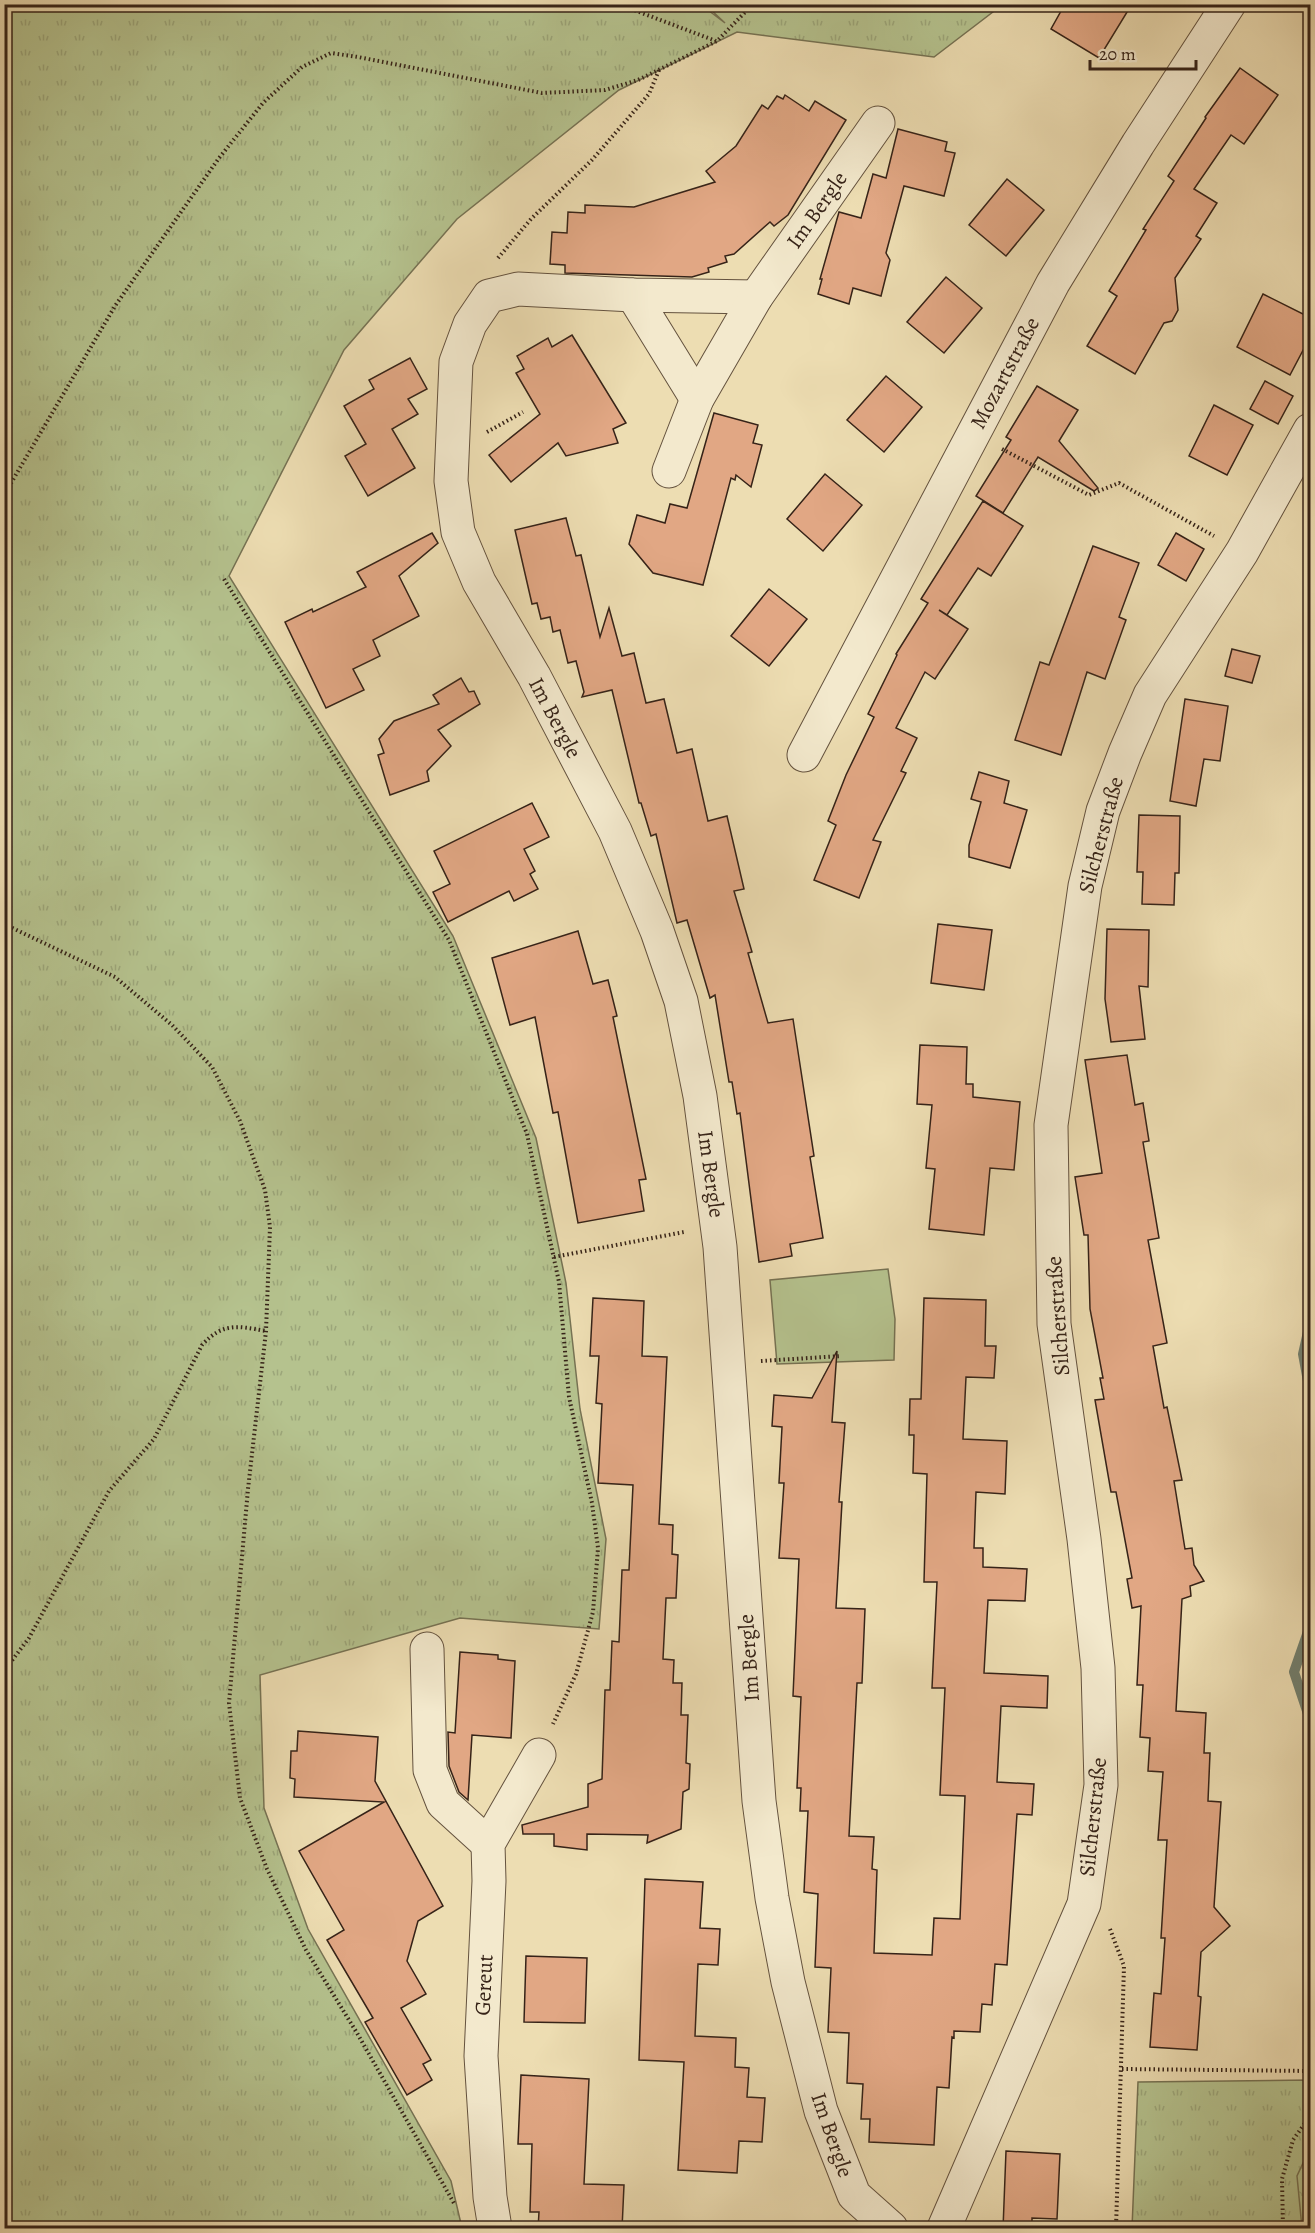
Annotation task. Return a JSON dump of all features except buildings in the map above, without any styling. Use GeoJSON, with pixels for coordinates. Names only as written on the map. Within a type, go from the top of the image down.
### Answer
{"type":"FeatureCollection","features":[{"type":"Feature","properties":{"kind":"street","name":"Mozartstraße"},"geometry":{"type":"LineString","coordinates":[[804,755],[1053,283],[1138,144],[1229,4]]}},
{"type":"Feature","properties":{"kind":"street","name":"Im Bergle"},"geometry":{"type":"LineString","coordinates":[[669,471],[697,399],[756,297],[878,123]]}},
{"type":"Feature","properties":{"kind":"street"},"geometry":{"type":"LineString","coordinates":[[489,296],[518,289],[633,295],[756,297]]}},
{"type":"Feature","properties":{"kind":"street"},"geometry":{"type":"LineString","coordinates":[[633,295],[697,399]]}},
{"type":"Feature","properties":{"kind":"street","name":"Im Bergle"},"geometry":{"type":"LineString","coordinates":[[489,296],[470,324],[456,362],[451,481],[458,532],[479,582],[534,676],[615,831],[657,931],[681,1001],[700,1096],[718,1226],[759,1801],[771,1898],[788,1982],[821,2111],[854,2195],[891,2229]]}},
{"type":"Feature","properties":{"kind":"street","name":"Silcherstraße"},"geometry":{"type":"LineString","coordinates":[[944,2229],[1084,1904],[1101,1785],[1098,1668],[1084,1539],[1054,1324],[1051,1125],[1085,886],[1104,811],[1125,753],[1150,695],[1242,552],[1311,430]]}},
{"type":"Feature","properties":{"kind":"street"},"geometry":{"type":"LineString","coordinates":[[427,1649],[430,1770],[443,1803],[488,1844],[539,1755]]}},
{"type":"Feature","properties":{"kind":"street","name":"Gereut"},"geometry":{"type":"LineString","coordinates":[[488,1844],[489,1881],[481,2056],[490,2198],[495,2229]]}},
{"type":"Feature","properties":{"kind":"path"},"geometry":{"type":"LineString","coordinates":[[618,4],[717,41]]}},
{"type":"Feature","properties":{"kind":"path"},"geometry":{"type":"LineString","coordinates":[[4,495],[115,306],[219,158],[262,103],[302,67],[330,53],[542,93],[605,90],[639,80],[717,41],[753,4]]}},
{"type":"Feature","properties":{"kind":"path"},"geometry":{"type":"LineString","coordinates":[[489,296],[495,262],[531,219],[592,160],[649,94],[659,70]]}},
{"type":"Feature","properties":{"kind":"path"},"geometry":{"type":"LineString","coordinates":[[973,433],[1089,495],[1119,483],[1242,552]]}},
{"type":"Feature","properties":{"kind":"path"},"geometry":{"type":"LineString","coordinates":[[224,579],[448,940],[527,1134],[559,1282],[569,1397],[592,1503],[598,1548],[593,1612],[576,1674],[539,1755]]}},
{"type":"Feature","properties":{"kind":"path"},"geometry":{"type":"LineString","coordinates":[[4,924],[115,977],[172,1025],[212,1067],[240,1121],[265,1190],[270,1227],[266,1331],[248,1489],[229,1703],[240,1798],[267,1869],[306,1950],[357,2033],[454,2204],[462,2212]]}},
{"type":"Feature","properties":{"kind":"path"},"geometry":{"type":"LineString","coordinates":[[554,1257],[718,1226]]}},
{"type":"Feature","properties":{"kind":"path"},"geometry":{"type":"LineString","coordinates":[[4,1671],[29,1638],[109,1491],[154,1439],[202,1345],[212,1334],[234,1325],[266,1331]]}},
{"type":"Feature","properties":{"kind":"path"},"geometry":{"type":"LineString","coordinates":[[728,1363],[841,1356]]}},
{"type":"Feature","properties":{"kind":"path"},"geometry":{"type":"LineString","coordinates":[[1084,1904],[1110,1927],[1124,1966],[1116,2229]]}},
{"type":"Feature","properties":{"kind":"path"},"geometry":{"type":"LineString","coordinates":[[1122,2069],[1311,2071]]}},
{"type":"Feature","properties":{"kind":"path"},"geometry":{"type":"LineString","coordinates":[[1283,2229],[1282,2179],[1293,2140],[1311,2116]]}},
{"type":"Feature","properties":{"kind":"green space"},"geometry":{"type":"Polygon","coordinates":[[[700,4],[725,23],[709,8],[714,5],[1002,5],[934,57],[737,32],[619,90],[457,219],[344,350],[229,576],[453,936],[536,1138],[566,1283],[580,1409],[606,1539],[599,1629],[460,1618],[260,1675],[264,1808],[308,1929],[451,2181],[462,2228],[5,2228],[5,5],[700,4]]]}},
{"type":"Feature","properties":{"kind":"green space"},"geometry":{"type":"Polygon","coordinates":[[[888,1269],[895,1319],[894,1360],[777,1364],[770,1280],[888,1269]]]}},
{"type":"Feature","properties":{"kind":"green space"},"geometry":{"type":"Polygon","coordinates":[[[1310,2080],[1310,2228],[1132,2228],[1138,2082],[1310,2080]]]}},
{"type":"Feature","properties":{"kind":"green space"},"geometry":{"type":"Polygon","coordinates":[[[1310,2148],[1310,2228],[1302,2228],[1297,2176],[1310,2148]]]}},
{"type":"Feature","properties":{"kind":"waterway"},"geometry":{"type":"LineString","coordinates":[[1310,1323],[1303,1354],[1310,1392]]}},
{"type":"Feature","properties":{"kind":"waterway"},"geometry":{"type":"LineString","coordinates":[[1310,1626],[1294,1672],[1310,1720]]}}]}
